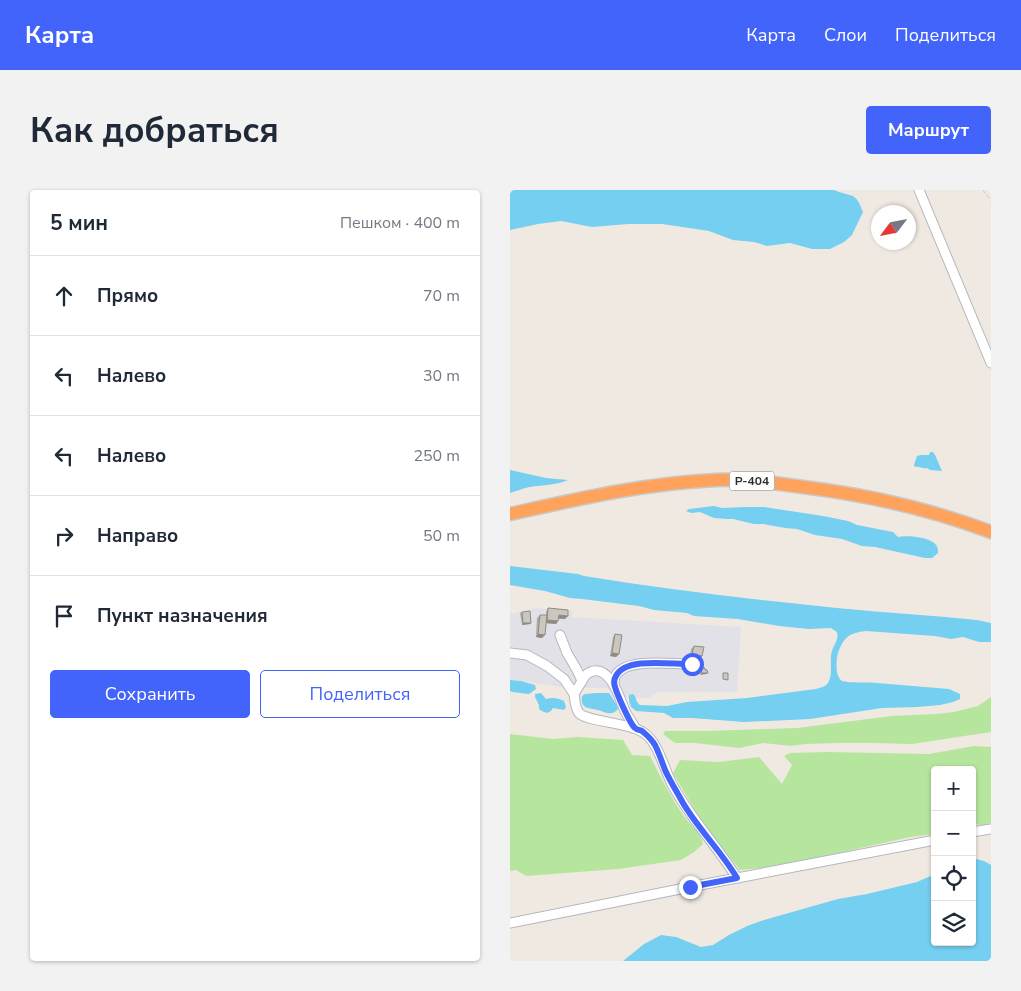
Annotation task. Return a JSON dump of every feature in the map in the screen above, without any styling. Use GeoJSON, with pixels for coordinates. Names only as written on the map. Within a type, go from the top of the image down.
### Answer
{"type":"FeatureCollection","features":[{"type":"Feature","properties":{"kind":"highway","name":"Р-404"},"geometry":{"type":"LineString","coordinates":[[510,514],[634,489],[716,480],[741,480],[769,482],[866,496],[910,506],[991,532]]}},
{"type":"Feature","properties":{"kind":"street"},"geometry":{"type":"LineString","coordinates":[[919,190],[991,363]]}},
{"type":"Feature","properties":{"kind":"street"},"geometry":{"type":"LineString","coordinates":[[560,635],[566,654],[582,681]]}},
{"type":"Feature","properties":{"kind":"street"},"geometry":{"type":"LineString","coordinates":[[510,653],[527,654],[547,666],[564,680],[574,694],[577,710],[586,718],[635,728],[649,737],[655,745],[672,785],[684,805],[698,826],[723,856],[737,878]]}},
{"type":"Feature","properties":{"kind":"street"},"geometry":{"type":"LineString","coordinates":[[614,685],[615,676],[630,666],[660,662],[692,664]]}},
{"type":"Feature","properties":{"kind":"street"},"geometry":{"type":"LineString","coordinates":[[574,694],[586,674],[596,670],[602,672],[614,685],[635,728]]}},
{"type":"Feature","properties":{"kind":"street"},"geometry":{"type":"LineString","coordinates":[[976,831],[991,829]]}},
{"type":"Feature","properties":{"kind":"street"},"geometry":{"type":"LineString","coordinates":[[510,923],[931,841]]}},
{"type":"Feature","properties":{"kind":"path"},"geometry":{"type":"LineString","coordinates":[[983,190],[991,201]]}},
{"type":"Feature","properties":{"kind":"shaded area"},"geometry":{"type":"Polygon","coordinates":[[[536,608],[572,611],[572,617],[741,627],[737,692],[657,692],[649,698],[623,698],[606,688],[562,687],[510,679],[510,614],[536,608]]]}},
{"type":"Feature","properties":{"kind":"green space"},"geometry":{"type":"Polygon","coordinates":[[[991,697],[991,732],[912,744],[838,743],[791,746],[763,743],[739,748],[695,743],[675,743],[663,734],[665,731],[797,728],[892,716],[954,712],[978,706],[991,697]]]}},
{"type":"Feature","properties":{"kind":"green space"},"geometry":{"type":"Polygon","coordinates":[[[510,734],[553,739],[577,737],[623,740],[632,755],[650,756],[674,801],[698,832],[703,844],[681,860],[618,869],[526,876],[516,870],[510,871],[510,734]]]}},
{"type":"Feature","properties":{"kind":"green space"},"geometry":{"type":"Polygon","coordinates":[[[974,746],[991,747],[991,823],[976,824],[976,766],[931,766],[931,834],[910,837],[780,866],[740,870],[702,822],[673,773],[680,760],[719,762],[759,757],[782,784],[792,765],[784,756],[790,753],[929,754],[974,746]]]}},
{"type":"Feature","properties":{"kind":"water"},"geometry":{"type":"Polygon","coordinates":[[[510,190],[834,190],[855,197],[863,212],[852,235],[844,242],[830,249],[812,249],[790,243],[767,246],[754,242],[733,240],[709,231],[662,224],[592,227],[561,221],[510,230],[510,190]]]}},
{"type":"Feature","properties":{"kind":"water"},"geometry":{"type":"Polygon","coordinates":[[[930,452],[933,452],[935,455],[942,471],[915,467],[917,456],[929,455],[930,452]]]}},
{"type":"Feature","properties":{"kind":"water"},"geometry":{"type":"Polygon","coordinates":[[[510,470],[546,478],[568,480],[554,484],[527,487],[510,493],[510,470]]]}},
{"type":"Feature","properties":{"kind":"water"},"geometry":{"type":"Polygon","coordinates":[[[714,506],[722,508],[764,507],[848,521],[857,525],[893,532],[898,537],[924,538],[936,545],[938,553],[932,558],[925,558],[862,546],[842,539],[815,535],[797,529],[754,524],[733,519],[714,518],[700,512],[691,513],[686,511],[714,506]]]}},
{"type":"Feature","properties":{"kind":"water"},"geometry":{"type":"Polygon","coordinates":[[[510,566],[742,598],[977,620],[991,623],[991,642],[979,642],[963,637],[951,639],[866,631],[851,635],[840,648],[837,656],[837,668],[838,676],[842,681],[949,689],[960,694],[960,699],[953,702],[917,707],[882,708],[810,719],[744,722],[673,718],[664,713],[636,711],[631,707],[629,695],[633,694],[640,705],[667,706],[687,702],[747,698],[824,687],[830,678],[831,655],[837,640],[837,632],[831,628],[809,629],[779,626],[570,598],[545,591],[510,585],[510,566]]]}},
{"type":"Feature","properties":{"kind":"water"},"geometry":{"type":"Polygon","coordinates":[[[510,680],[535,685],[536,689],[529,694],[512,692],[510,691],[510,680]]]}},
{"type":"Feature","properties":{"kind":"water"},"geometry":{"type":"Polygon","coordinates":[[[541,693],[546,699],[555,698],[564,701],[566,707],[564,710],[553,708],[546,713],[543,712],[539,709],[535,697],[535,694],[541,693]]]}},
{"type":"Feature","properties":{"kind":"water"},"geometry":{"type":"Polygon","coordinates":[[[609,693],[618,709],[613,713],[608,713],[584,706],[582,696],[609,693]]]}},
{"type":"Feature","properties":{"kind":"water"},"geometry":{"type":"Polygon","coordinates":[[[976,859],[991,865],[991,961],[623,961],[644,944],[661,935],[676,937],[701,947],[713,945],[747,926],[764,920],[838,899],[917,882],[931,876],[931,946],[976,946],[976,859]]]}},
{"type":"Feature","properties":{"kind":"building"},"geometry":{"type":"Polygon","coordinates":[[[548,608],[568,610],[568,616],[559,615],[558,621],[547,620],[548,608]]]}},
{"type":"Feature","properties":{"kind":"building"},"geometry":{"type":"Polygon","coordinates":[[[530,611],[531,623],[523,623],[522,612],[530,611]]]}},
{"type":"Feature","properties":{"kind":"building"},"geometry":{"type":"Polygon","coordinates":[[[540,615],[547,615],[545,635],[538,634],[540,615]]]}},
{"type":"Feature","properties":{"kind":"building"},"geometry":{"type":"Polygon","coordinates":[[[615,634],[622,635],[619,654],[612,653],[615,634]]]}},
{"type":"Feature","properties":{"kind":"building"},"geometry":{"type":"Polygon","coordinates":[[[694,646],[704,647],[702,656],[692,654],[694,646]]]}},
{"type":"Feature","properties":{"kind":"building"},"geometry":{"type":"Polygon","coordinates":[[[701,668],[705,668],[708,673],[701,673],[701,668]]]}},
{"type":"Feature","properties":{"kind":"building"},"geometry":{"type":"Polygon","coordinates":[[[723,673],[728,673],[728,680],[723,679],[723,673]]]}},
{"type":"Feature","properties":{"kind":"route"},"geometry":{"type":"LineString","coordinates":[[690,887],[737,878],[723,856],[698,826],[684,805],[672,785],[655,745],[649,737],[635,728],[614,685],[615,676],[630,666],[660,662],[692,664]]}}]}
